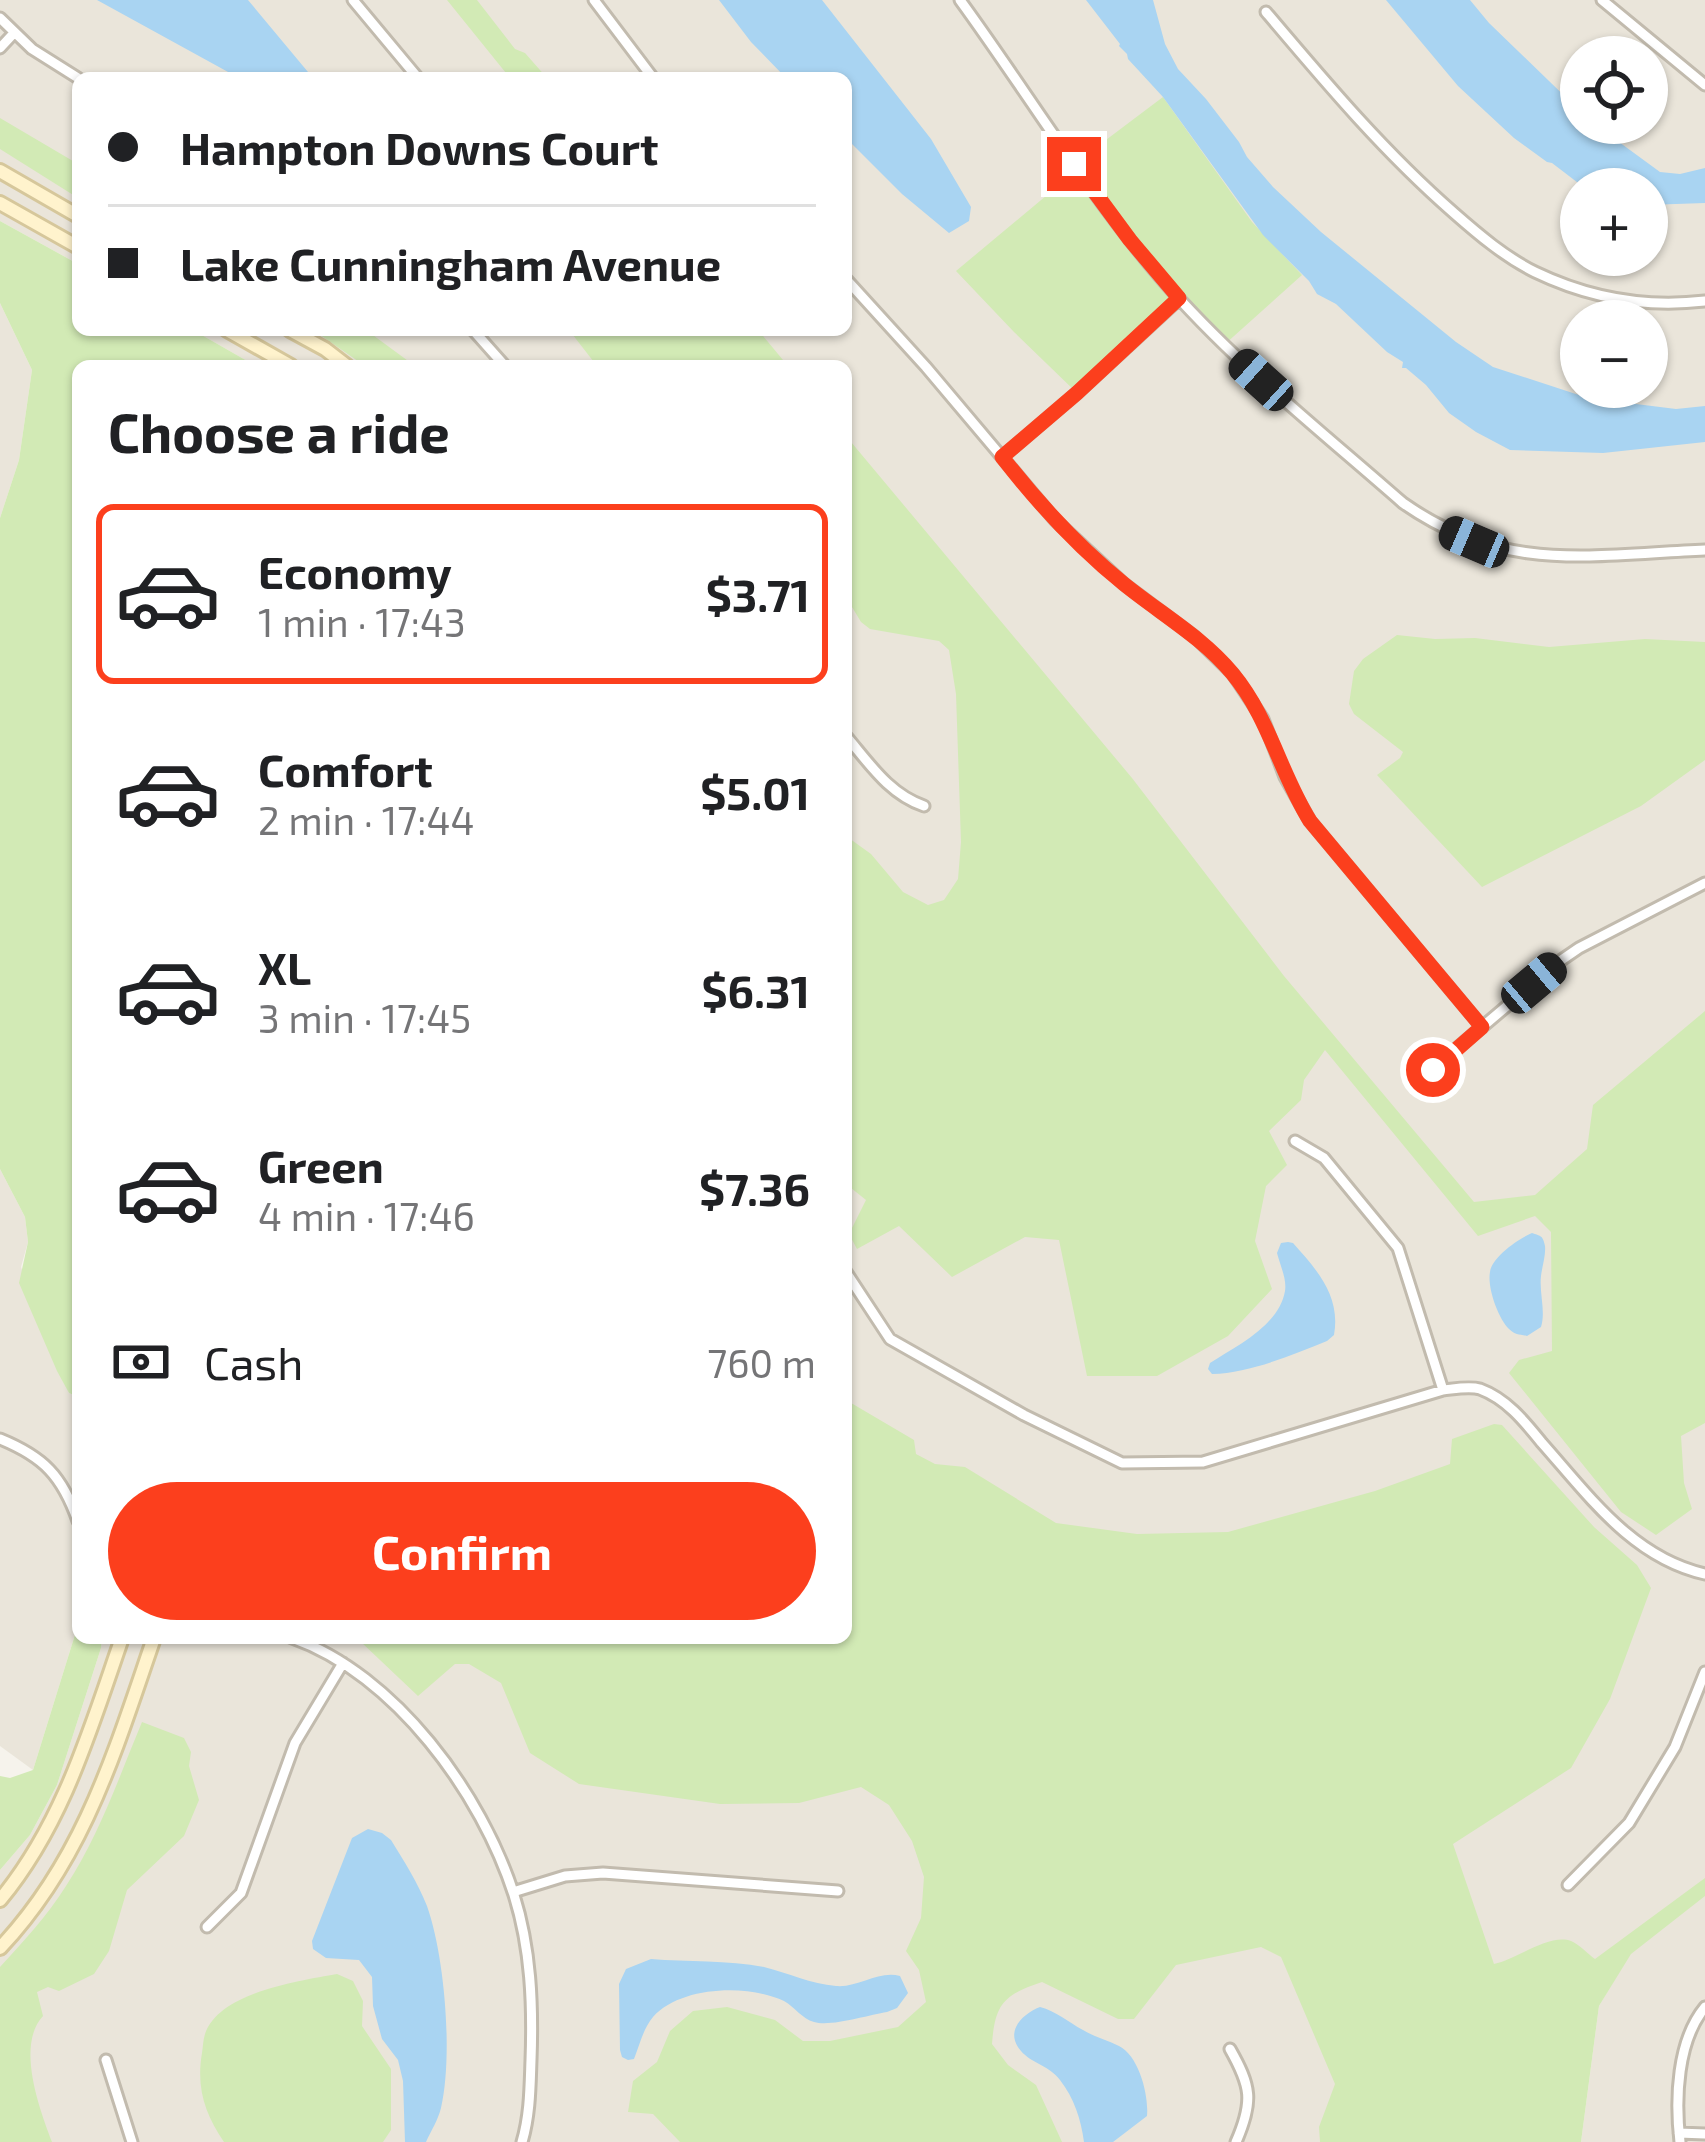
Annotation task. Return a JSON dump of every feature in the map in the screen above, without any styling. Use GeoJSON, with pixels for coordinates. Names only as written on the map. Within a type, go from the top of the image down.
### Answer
{"type":"FeatureCollection","features":[{"type":"Feature","properties":{"kind":"main road"},"geometry":{"type":"LineString","coordinates":[[0,171],[72,213]]}},
{"type":"Feature","properties":{"kind":"main road"},"geometry":{"type":"LineString","coordinates":[[0,203],[72,244]]}},
{"type":"Feature","properties":{"kind":"main road"},"geometry":{"type":"LineString","coordinates":[[238,336],[280,360]]}},
{"type":"Feature","properties":{"kind":"main road"},"geometry":{"type":"LineString","coordinates":[[301,336],[339,360]]}},
{"type":"Feature","properties":{"kind":"main road"},"geometry":{"type":"LineString","coordinates":[[0,1900],[38,1848],[57,1811],[120,1644]]}},
{"type":"Feature","properties":{"kind":"main road"},"geometry":{"type":"LineString","coordinates":[[0,1948],[38,1903],[86,1825],[152,1644]]}},
{"type":"Feature","properties":{"kind":"street"},"geometry":{"type":"LineString","coordinates":[[353,0],[413,72]]}},
{"type":"Feature","properties":{"kind":"street"},"geometry":{"type":"LineString","coordinates":[[594,0],[648,72]]}},
{"type":"Feature","properties":{"kind":"street"},"geometry":{"type":"LineString","coordinates":[[960,0],[1093,191],[1179,298],[1233,355],[1403,503],[1449,532],[1529,555],[1705,550]]}},
{"type":"Feature","properties":{"kind":"street"},"geometry":{"type":"LineString","coordinates":[[1602,0],[1705,85]]}},
{"type":"Feature","properties":{"kind":"street"},"geometry":{"type":"LineString","coordinates":[[1266,12],[1395,159],[1514,260],[1554,281],[1604,297],[1660,304],[1705,301]]}},
{"type":"Feature","properties":{"kind":"street"},"geometry":{"type":"LineString","coordinates":[[0,18],[32,49],[72,74]]}},
{"type":"Feature","properties":{"kind":"street"},"geometry":{"type":"LineString","coordinates":[[0,48],[14,33]]}},
{"type":"Feature","properties":{"kind":"street"},"geometry":{"type":"LineString","coordinates":[[852,286],[1087,551],[1196,637],[1234,674],[1263,719],[1310,821],[1482,1027]]}},
{"type":"Feature","properties":{"kind":"street"},"geometry":{"type":"LineString","coordinates":[[1002,457],[1179,298]]}},
{"type":"Feature","properties":{"kind":"street"},"geometry":{"type":"LineString","coordinates":[[478,336],[500,360]]}},
{"type":"Feature","properties":{"kind":"street"},"geometry":{"type":"LineString","coordinates":[[852,743],[890,787],[905,800],[923,806]]}},
{"type":"Feature","properties":{"kind":"street"},"geometry":{"type":"LineString","coordinates":[[1424,1088],[1433,1070],[1579,948],[1705,883]]}},
{"type":"Feature","properties":{"kind":"street"},"geometry":{"type":"LineString","coordinates":[[1295,1141],[1324,1158],[1398,1248],[1443,1390]]}},
{"type":"Feature","properties":{"kind":"street"},"geometry":{"type":"LineString","coordinates":[[852,1281],[890,1339],[1024,1415],[1122,1463],[1203,1462],[1443,1390],[1478,1388],[1513,1408],[1634,1542],[1682,1569],[1705,1574]]}},
{"type":"Feature","properties":{"kind":"street"},"geometry":{"type":"LineString","coordinates":[[0,1439],[28,1451],[51,1471],[72,1507]]}},
{"type":"Feature","properties":{"kind":"street"},"geometry":{"type":"LineString","coordinates":[[308,1644],[366,1678],[398,1706],[435,1750],[466,1794],[513,1892],[532,1992],[530,2107],[522,2142]]}},
{"type":"Feature","properties":{"kind":"street"},"geometry":{"type":"LineString","coordinates":[[207,1928],[241,1893],[295,1743],[344,1663]]}},
{"type":"Feature","properties":{"kind":"street"},"geometry":{"type":"LineString","coordinates":[[1568,1885],[1629,1823],[1675,1747],[1705,1672]]}},
{"type":"Feature","properties":{"kind":"street"},"geometry":{"type":"LineString","coordinates":[[513,1892],[565,1876],[603,1873],[838,1891]]}},
{"type":"Feature","properties":{"kind":"street"},"geometry":{"type":"LineString","coordinates":[[1705,2007],[1684,2044],[1679,2137],[1705,2134]]}},
{"type":"Feature","properties":{"kind":"street"},"geometry":{"type":"LineString","coordinates":[[1230,2049],[1246,2078],[1250,2098],[1236,2142]]}},
{"type":"Feature","properties":{"kind":"street"},"geometry":{"type":"LineString","coordinates":[[106,2060],[132,2142]]}},
{"type":"Feature","properties":{"kind":"shaded area"},"geometry":{"type":"Polygon","coordinates":[[[0,0],[1705,0],[1705,2142],[1581,2142],[1599,2006],[1628,1957],[1390,2142],[0,2142],[0,1870],[30,1835],[57,1785],[101,1644],[852,1644],[852,360],[246,360],[204,336],[852,336],[852,72],[72,72],[72,261],[0,221],[0,0]]]}},
{"type":"Feature","properties":{"kind":"shaded area"},"geometry":{"type":"Polygon","coordinates":[[[0,303],[32,370],[19,460],[0,518],[0,303]]]}},
{"type":"Feature","properties":{"kind":"shaded area"},"geometry":{"type":"Polygon","coordinates":[[[0,1169],[25,1217],[28,1242],[21,1267],[72,1394],[72,1644],[33,1770],[0,1746],[0,1169]]]}},
{"type":"Feature","properties":{"kind":"green space"},"geometry":{"type":"Polygon","coordinates":[[[447,0],[477,0],[515,49],[542,72],[505,72],[447,0]]]}},
{"type":"Feature","properties":{"kind":"green space"},"geometry":{"type":"Polygon","coordinates":[[[1163,97],[1252,222],[1302,275],[1224,345],[1180,299],[1077,393],[956,271],[1077,170],[1074,164],[1163,97]]]}},
{"type":"Feature","properties":{"kind":"green space"},"geometry":{"type":"Polygon","coordinates":[[[0,118],[72,160],[72,194],[0,149],[0,118]]]}},
{"type":"Feature","properties":{"kind":"green space"},"geometry":{"type":"Polygon","coordinates":[[[0,221],[72,261],[72,336],[204,336],[246,360],[72,360],[72,1394],[19,1283],[28,1242],[25,1217],[0,1169],[0,518],[19,460],[32,370],[0,303],[0,221]]]}},
{"type":"Feature","properties":{"kind":"green space"},"geometry":{"type":"Polygon","coordinates":[[[322,336],[374,336],[407,360],[356,360],[322,336]]]}},
{"type":"Feature","properties":{"kind":"green space"},"geometry":{"type":"Polygon","coordinates":[[[574,336],[763,336],[783,360],[592,360],[574,336]]]}},
{"type":"Feature","properties":{"kind":"green space"},"geometry":{"type":"Polygon","coordinates":[[[852,443],[1132,778],[1284,976],[1474,1202],[1535,1195],[1587,1149],[1593,1105],[1705,1011],[1705,1423],[1681,1436],[1684,1483],[1692,1509],[1656,1535],[1621,1512],[1509,1373],[1519,1360],[1552,1351],[1551,1232],[1535,1216],[1478,1236],[1325,1050],[1304,1080],[1301,1100],[1269,1131],[1287,1165],[1266,1186],[1255,1241],[1272,1289],[1228,1336],[1157,1376],[1087,1376],[1059,1240],[1025,1237],[952,1277],[899,1226],[857,1249],[852,1228],[866,1200],[852,1189],[852,840],[871,854],[903,892],[928,905],[944,900],[958,879],[961,842],[956,694],[949,650],[939,641],[870,629],[852,607],[852,443]]]}},
{"type":"Feature","properties":{"kind":"green space"},"geometry":{"type":"Polygon","coordinates":[[[1397,635],[1549,647],[1645,639],[1705,642],[1705,760],[1641,806],[1482,887],[1377,775],[1403,752],[1354,714],[1349,704],[1354,671],[1397,635]]]}},
{"type":"Feature","properties":{"kind":"green space"},"geometry":{"type":"Polygon","coordinates":[[[852,1404],[914,1440],[916,1454],[935,1464],[965,1467],[1056,1523],[1137,1534],[1228,1532],[1375,1491],[1450,1464],[1452,1439],[1502,1425],[1594,1527],[1637,1565],[1651,1588],[1610,1699],[1571,1768],[1453,1844],[1494,1964],[1563,1939],[1595,1959],[1705,1878],[1705,1896],[1631,1954],[1599,2006],[1581,2142],[1320,2142],[1319,2127],[1335,2084],[1281,1957],[1261,1947],[1176,1965],[1134,2019],[1118,2019],[1042,1982],[1004,2002],[992,2044],[1008,2065],[1036,2085],[1062,2142],[680,2142],[653,2114],[628,2112],[633,2081],[657,2062],[670,2031],[693,2011],[727,2007],[775,2020],[803,2041],[830,2041],[898,2027],[926,2002],[919,1970],[906,1951],[921,1918],[924,1877],[912,1841],[889,1805],[861,1787],[799,1803],[720,1804],[579,1784],[530,1753],[501,1683],[469,1664],[455,1664],[418,1696],[363,1644],[852,1644],[852,1404]]]}},
{"type":"Feature","properties":{"kind":"green space"},"geometry":{"type":"Polygon","coordinates":[[[72,1644],[101,1644],[57,1785],[30,1835],[0,1870],[0,1776],[10,1778],[33,1770],[72,1644]]]}},
{"type":"Feature","properties":{"kind":"green space"},"geometry":{"type":"Polygon","coordinates":[[[142,1722],[184,1738],[199,1800],[184,1836],[127,1890],[109,1951],[94,1974],[59,1991],[48,1987],[37,1992],[43,2016],[31,2043],[32,2077],[52,2142],[0,2142],[0,1967],[43,1918],[78,1867],[142,1722]]]}},
{"type":"Feature","properties":{"kind":"green space"},"geometry":{"type":"Polygon","coordinates":[[[337,1974],[353,1981],[363,2001],[362,2026],[391,2069],[391,2130],[383,2142],[224,2142],[207,2111],[200,2078],[204,2036],[213,2020],[243,1998],[337,1974]]]}},
{"type":"Feature","properties":{"kind":"water"},"geometry":{"type":"Polygon","coordinates":[[[97,0],[248,0],[308,72],[228,72],[97,0]]]}},
{"type":"Feature","properties":{"kind":"water"},"geometry":{"type":"Polygon","coordinates":[[[719,0],[822,0],[931,139],[971,207],[969,221],[949,233],[852,144],[852,72],[780,72],[719,0]]]}},
{"type":"Feature","properties":{"kind":"water"},"geometry":{"type":"Polygon","coordinates":[[[1086,0],[1153,0],[1165,44],[1178,69],[1273,187],[1456,342],[1493,367],[1560,389],[1560,408],[1705,406],[1705,442],[1603,453],[1510,450],[1476,432],[1402,368],[1403,362],[1336,304],[1317,294],[1263,235],[1086,0]]]}},
{"type":"Feature","properties":{"kind":"water"},"geometry":{"type":"Polygon","coordinates":[[[1386,0],[1470,0],[1560,92],[1560,144],[1622,144],[1655,168],[1560,169],[1514,138],[1458,86],[1386,0]]]}},
{"type":"Feature","properties":{"kind":"water"},"geometry":{"type":"Polygon","coordinates":[[[1705,168],[1705,203],[1668,204],[1668,173],[1705,168]]]}},
{"type":"Feature","properties":{"kind":"water"},"geometry":{"type":"Polygon","coordinates":[[[1532,1233],[1545,1246],[1543,1315],[1541,1327],[1527,1336],[1505,1324],[1494,1302],[1490,1278],[1500,1255],[1532,1233]]]}},
{"type":"Feature","properties":{"kind":"water"},"geometry":{"type":"Polygon","coordinates":[[[1288,1242],[1325,1284],[1334,1308],[1334,1335],[1271,1362],[1212,1374],[1210,1363],[1255,1334],[1281,1303],[1285,1282],[1277,1253],[1281,1243],[1288,1242]]]}},
{"type":"Feature","properties":{"kind":"water"},"geometry":{"type":"Polygon","coordinates":[[[368,1829],[391,1840],[410,1872],[427,1906],[438,1952],[445,2007],[445,2086],[426,2142],[405,2142],[403,2081],[398,2060],[382,2039],[373,2006],[372,1977],[359,1960],[326,1958],[313,1949],[352,1838],[368,1829]]]}},
{"type":"Feature","properties":{"kind":"water"},"geometry":{"type":"Polygon","coordinates":[[[651,1959],[764,1967],[836,1986],[900,1976],[908,1993],[897,2008],[887,2012],[821,2023],[784,2001],[752,1992],[697,1994],[653,2017],[634,2059],[628,2060],[620,2050],[619,1984],[626,1969],[651,1959]]]}},
{"type":"Feature","properties":{"kind":"water"},"geometry":{"type":"Polygon","coordinates":[[[1040,2007],[1119,2046],[1137,2067],[1147,2116],[1113,2142],[1084,2142],[1065,2087],[1016,2044],[1017,2024],[1040,2007]]]}},
{"type":"Feature","properties":{"kind":"route"},"geometry":{"type":"LineString","coordinates":[[1074,164],[1179,298],[1002,457],[1087,551],[1196,637],[1249,695],[1310,821],[1482,1027],[1433,1070]]}}]}
